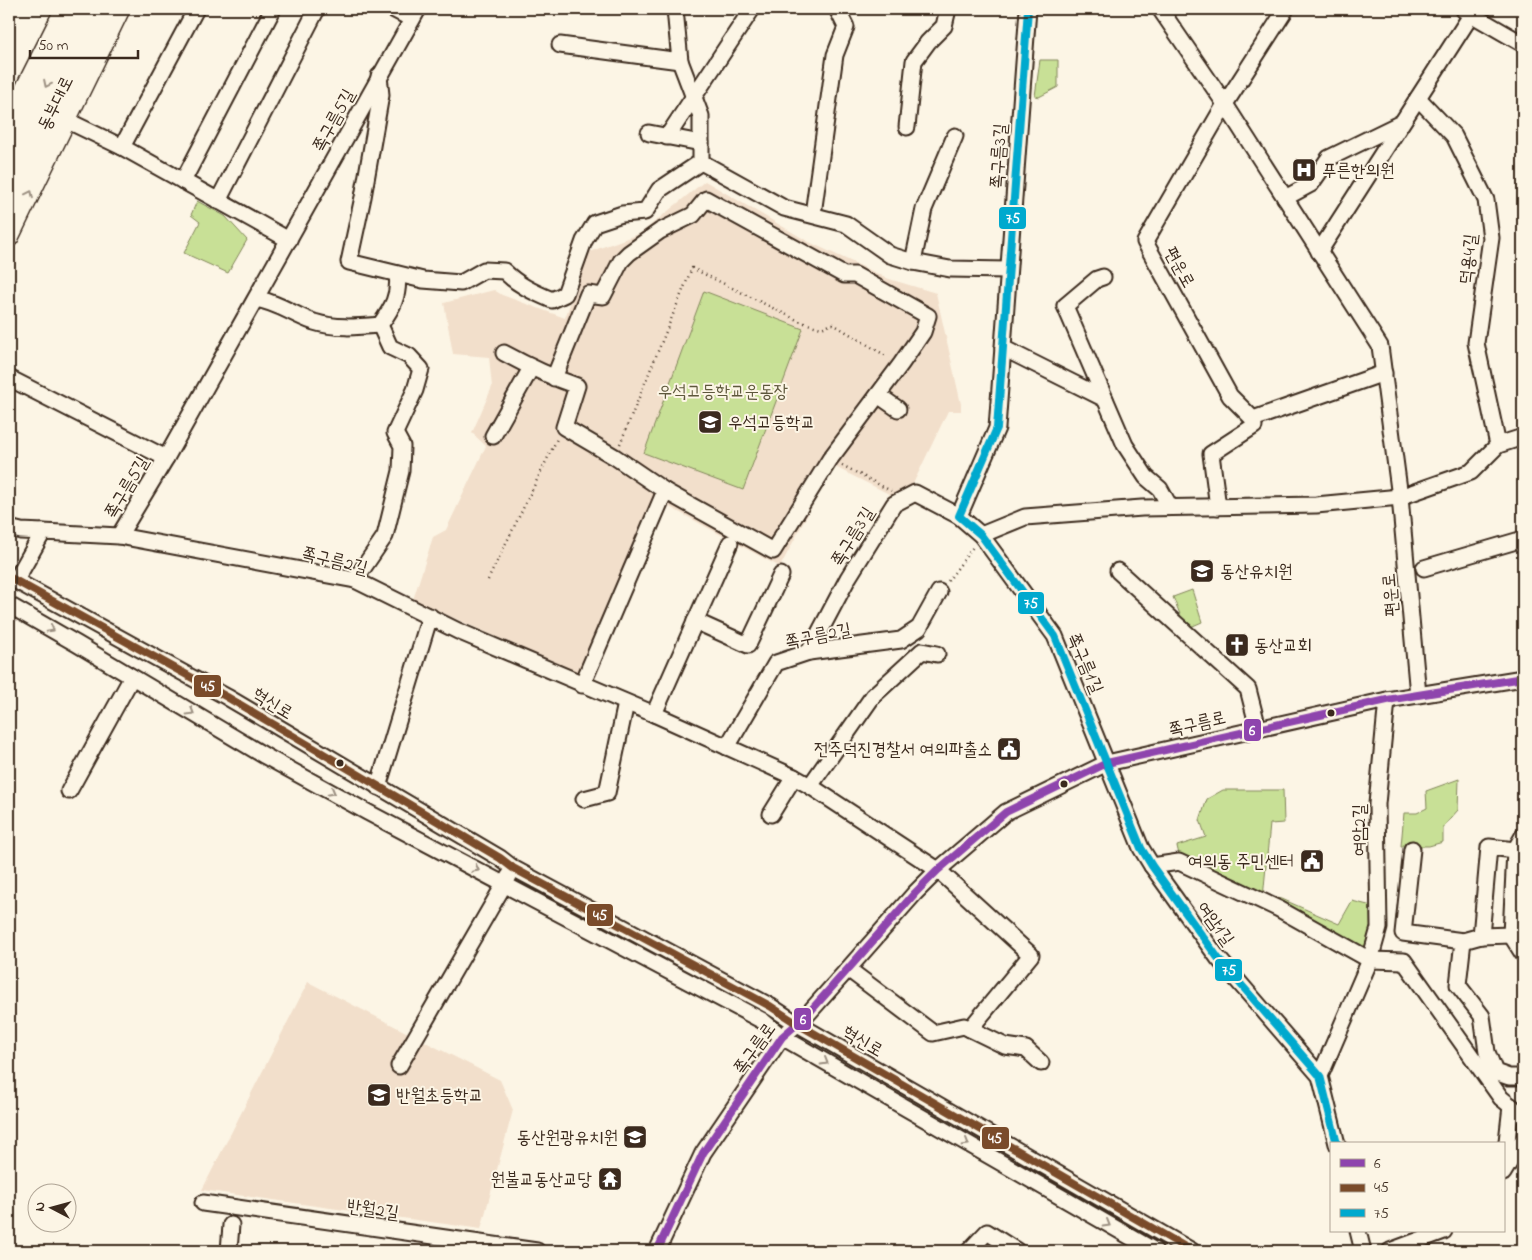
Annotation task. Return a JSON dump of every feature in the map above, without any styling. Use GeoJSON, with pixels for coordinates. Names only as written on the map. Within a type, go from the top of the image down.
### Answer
{"type":"FeatureCollection","features":[{"type":"Feature","properties":{"kind":"main road"},"geometry":{"type":"LineString","coordinates":[[9,121],[65,9]]}},
{"type":"Feature","properties":{"kind":"main road","name":"동부대로"},"geometry":{"type":"LineString","coordinates":[[9,162],[84,9]]}},
{"type":"Feature","properties":{"kind":"main road","name":"동부대로"},"geometry":{"type":"LineString","coordinates":[[9,198],[102,9]]}},
{"type":"Feature","properties":{"kind":"main road"},"geometry":{"type":"LineString","coordinates":[[9,237],[120,9]]}},
{"type":"Feature","properties":{"kind":"street"},"geometry":{"type":"LineString","coordinates":[[122,147],[196,9]]}},
{"type":"Feature","properties":{"kind":"street"},"geometry":{"type":"LineString","coordinates":[[183,181],[273,9]]}},
{"type":"Feature","properties":{"kind":"street"},"geometry":{"type":"LineString","coordinates":[[218,201],[317,9]]}},
{"type":"Feature","properties":{"kind":"street","name":"쪽구름5길"},"geometry":{"type":"LineString","coordinates":[[119,536],[166,458],[415,14],[393,9]]}},
{"type":"Feature","properties":{"kind":"street"},"geometry":{"type":"LineString","coordinates":[[675,9],[680,61],[701,116],[701,162]]}},
{"type":"Feature","properties":{"kind":"street"},"geometry":{"type":"LineString","coordinates":[[667,136],[752,9]]}},
{"type":"Feature","properties":{"kind":"street"},"geometry":{"type":"LineString","coordinates":[[813,214],[835,55],[846,27],[837,9]]}},
{"type":"Feature","properties":{"kind":"street"},"geometry":{"type":"LineString","coordinates":[[907,127],[914,61],[928,42],[944,26],[948,9]]}},
{"type":"Feature","properties":{"kind":"street","name":"쪽구름3길"},"geometry":{"type":"LineString","coordinates":[[1008,270],[1028,9]]}},
{"type":"Feature","properties":{"kind":"street","name":"편운로"},"geometry":{"type":"LineString","coordinates":[[1160,9],[1226,104],[1380,346],[1400,498],[1418,696]]}},
{"type":"Feature","properties":{"kind":"street","name":"편운로"},"geometry":{"type":"LineString","coordinates":[[1253,419],[1230,396],[1145,242],[1226,104],[1286,9]]}},
{"type":"Feature","properties":{"kind":"street"},"geometry":{"type":"LineString","coordinates":[[1320,252],[1418,98],[1469,11],[1523,44]]}},
{"type":"Feature","properties":{"kind":"street"},"geometry":{"type":"LineString","coordinates":[[560,45],[680,61]]}},
{"type":"Feature","properties":{"kind":"street"},"geometry":{"type":"LineString","coordinates":[[379,76],[381,95],[363,197],[349,262],[424,280],[461,284],[484,270],[504,271],[514,281],[529,291],[552,300],[565,294],[584,241],[595,222],[622,214],[645,212],[659,190],[701,162]]}},
{"type":"Feature","properties":{"kind":"street","name":"덕용4길"},"geometry":{"type":"LineString","coordinates":[[1418,98],[1454,136],[1486,200],[1491,238],[1476,343],[1498,445]]}},
{"type":"Feature","properties":{"kind":"street"},"geometry":{"type":"LineString","coordinates":[[66,120],[122,147],[289,240]]}},
{"type":"Feature","properties":{"kind":"street"},"geometry":{"type":"LineString","coordinates":[[1285,198],[1311,184],[1329,158],[1401,123]]}},
{"type":"Feature","properties":{"kind":"street"},"geometry":{"type":"LineString","coordinates":[[649,133],[701,143]]}},
{"type":"Feature","properties":{"kind":"street"},"geometry":{"type":"LineString","coordinates":[[913,262],[924,209],[955,136]]}},
{"type":"Feature","properties":{"kind":"street"},"geometry":{"type":"LineString","coordinates":[[701,162],[784,208],[846,224],[890,255],[913,262],[950,269],[1008,270],[996,428],[959,516],[914,493],[905,498]]}},
{"type":"Feature","properties":{"kind":"street"},"geometry":{"type":"LineString","coordinates":[[504,353],[531,368],[554,378],[576,386],[564,427],[615,457],[665,490],[773,551],[830,458],[923,332],[928,316],[855,275],[844,275],[706,199],[693,215],[660,231],[628,254],[621,261],[603,296],[588,294],[554,378]]}},
{"type":"Feature","properties":{"kind":"street"},"geometry":{"type":"LineString","coordinates":[[380,325],[390,310],[398,288],[397,274]]}},
{"type":"Feature","properties":{"kind":"street"},"geometry":{"type":"LineString","coordinates":[[1103,277],[1097,279],[1065,306],[1124,445],[1146,477],[1160,489],[1170,507]]}},
{"type":"Feature","properties":{"kind":"street"},"geometry":{"type":"LineString","coordinates":[[256,299],[268,301],[315,322],[338,328],[380,325]]}},
{"type":"Feature","properties":{"kind":"street"},"geometry":{"type":"LineString","coordinates":[[355,580],[385,536],[401,471],[402,446],[395,433],[415,390],[422,369],[409,356],[390,347],[380,325]]}},
{"type":"Feature","properties":{"kind":"street"},"geometry":{"type":"LineString","coordinates":[[1002,348],[1105,399]]}},
{"type":"Feature","properties":{"kind":"street"},"geometry":{"type":"LineString","coordinates":[[493,436],[531,368]]}},
{"type":"Feature","properties":{"kind":"street"},"geometry":{"type":"LineString","coordinates":[[1218,507],[1211,454],[1254,426],[1253,419],[1384,373]]}},
{"type":"Feature","properties":{"kind":"street","name":"쪽구름5길"},"geometry":{"type":"LineString","coordinates":[[9,378],[166,458]]}},
{"type":"Feature","properties":{"kind":"street"},"geometry":{"type":"LineString","coordinates":[[878,395],[898,409]]}},
{"type":"Feature","properties":{"kind":"street"},"geometry":{"type":"LineString","coordinates":[[981,535],[1025,517],[1142,508],[1316,505],[1400,498],[1471,472],[1498,445],[1523,438]]}},
{"type":"Feature","properties":{"kind":"street"},"geometry":{"type":"LineString","coordinates":[[582,685],[665,490]]}},
{"type":"Feature","properties":{"kind":"street","name":"쪽구름3길"},"geometry":{"type":"LineString","coordinates":[[809,652],[848,578],[894,504],[905,498]]}},
{"type":"Feature","properties":{"kind":"street","name":"쪽구름1길"},"geometry":{"type":"LineString","coordinates":[[959,516],[981,535],[1055,636],[1107,764]]}},
{"type":"Feature","properties":{"kind":"street","name":"쪽구름2길"},"geometry":{"type":"LineString","coordinates":[[9,528],[21,531],[119,536],[355,580],[458,631],[654,714],[794,777],[938,870]]}},
{"type":"Feature","properties":{"kind":"street"},"geometry":{"type":"LineString","coordinates":[[12,578],[43,532]]}},
{"type":"Feature","properties":{"kind":"street"},"geometry":{"type":"LineString","coordinates":[[1424,568],[1523,539]]}},
{"type":"Feature","properties":{"kind":"street"},"geometry":{"type":"LineString","coordinates":[[654,714],[730,543]]}},
{"type":"Feature","properties":{"kind":"street"},"geometry":{"type":"LineString","coordinates":[[1118,571],[1248,689],[1258,728]]}},
{"type":"Feature","properties":{"kind":"street"},"geometry":{"type":"LineString","coordinates":[[695,620],[748,645],[781,575]]}},
{"type":"Feature","properties":{"kind":"street","name":"혁신로"},"geometry":{"type":"LineString","coordinates":[[12,578],[227,697],[500,858],[513,868],[770,1006],[796,1023],[1192,1251]]}},
{"type":"Feature","properties":{"kind":"street","name":"쪽구름2길"},"geometry":{"type":"LineString","coordinates":[[727,747],[776,663],[809,652],[901,640],[919,628],[939,592]]}},
{"type":"Feature","properties":{"kind":"street"},"geometry":{"type":"LineString","coordinates":[[9,605],[265,756],[367,812],[763,1021],[782,1038],[1155,1251]]}},
{"type":"Feature","properties":{"kind":"street"},"geometry":{"type":"LineString","coordinates":[[378,787],[430,616]]}},
{"type":"Feature","properties":{"kind":"street"},"geometry":{"type":"LineString","coordinates":[[810,786],[873,696],[922,651],[937,654]]}},
{"type":"Feature","properties":{"kind":"street"},"geometry":{"type":"LineString","coordinates":[[69,791],[132,677]]}},
{"type":"Feature","properties":{"kind":"street","name":"쪽구름로"},"geometry":{"type":"LineString","coordinates":[[657,1251],[704,1152],[782,1038],[796,1023],[806,1016],[915,893],[938,870],[1006,812],[1107,764],[1387,700],[1523,678]]}},
{"type":"Feature","properties":{"kind":"street","name":"여암2길"},"geometry":{"type":"LineString","coordinates":[[1320,1076],[1370,960],[1379,928],[1377,804],[1387,700]]}},
{"type":"Feature","properties":{"kind":"street"},"geometry":{"type":"LineString","coordinates":[[584,799],[607,793],[626,703]]}},
{"type":"Feature","properties":{"kind":"street","name":"여암1길"},"geometry":{"type":"LineString","coordinates":[[1107,764],[1141,848],[1152,866],[1218,958],[1320,1076],[1336,1142]]}},
{"type":"Feature","properties":{"kind":"street"},"geometry":{"type":"LineString","coordinates":[[770,814],[794,777]]}},
{"type":"Feature","properties":{"kind":"street"},"geometry":{"type":"LineString","coordinates":[[1523,836],[1515,850],[1510,935],[1523,954]]}},
{"type":"Feature","properties":{"kind":"street"},"geometry":{"type":"LineString","coordinates":[[1481,936],[1489,847],[1515,850]]}},
{"type":"Feature","properties":{"kind":"street"},"geometry":{"type":"LineString","coordinates":[[1412,849],[1403,933],[1463,942],[1481,936],[1510,935]]}},
{"type":"Feature","properties":{"kind":"street"},"geometry":{"type":"LineString","coordinates":[[1152,866],[1178,862],[1279,909],[1370,960],[1404,961],[1501,1098],[1523,1116]]}},
{"type":"Feature","properties":{"kind":"street"},"geometry":{"type":"LineString","coordinates":[[399,1066],[513,868]]}},
{"type":"Feature","properties":{"kind":"street"},"geometry":{"type":"LineString","coordinates":[[938,870],[1031,956],[970,1029]]}},
{"type":"Feature","properties":{"kind":"street"},"geometry":{"type":"LineString","coordinates":[[1463,942],[1458,985],[1482,1016],[1487,1052],[1495,1072],[1509,1077],[1523,1077]]}},
{"type":"Feature","properties":{"kind":"street"},"geometry":{"type":"LineString","coordinates":[[848,969],[933,1033],[964,1026],[1005,1046],[1026,1049],[1041,1063]]}},
{"type":"Feature","properties":{"kind":"street"},"geometry":{"type":"LineString","coordinates":[[1504,1151],[1506,1150],[1510,1106]]}},
{"type":"Feature","properties":{"kind":"street"},"geometry":{"type":"LineString","coordinates":[[1504,1171],[1523,1140]]}},
{"type":"Feature","properties":{"kind":"street","name":"반월2길"},"geometry":{"type":"LineString","coordinates":[[203,1203],[497,1249],[537,1251]]}},
{"type":"Feature","properties":{"kind":"street"},"geometry":{"type":"LineString","coordinates":[[229,1251],[231,1225]]}},
{"type":"Feature","properties":{"kind":"street"},"geometry":{"type":"LineString","coordinates":[[969,1251],[987,1232],[1017,1251]]}},
{"type":"Feature","properties":{"kind":"street"},"geometry":{"type":"LineString","coordinates":[[1358,1232],[1363,1251]]}},
{"type":"Feature","properties":{"kind":"street"},"geometry":{"type":"LineString","coordinates":[[1390,1251],[1441,1232]]}},
{"type":"Feature","properties":{"kind":"path"},"geometry":{"type":"LineString","coordinates":[[615,457],[692,268],[801,322],[821,328],[834,324],[901,364]]}},
{"type":"Feature","properties":{"kind":"path"},"geometry":{"type":"LineString","coordinates":[[488,580],[564,427]]}},
{"type":"Feature","properties":{"kind":"path"},"geometry":{"type":"LineString","coordinates":[[830,458],[905,498]]}},
{"type":"Feature","properties":{"kind":"path"},"geometry":{"type":"LineString","coordinates":[[939,592],[981,535]]}},
{"type":"Feature","properties":{"kind":"shaded area","name":"우석고등학교"},"geometry":{"type":"Polygon","coordinates":[[[705,181],[809,242],[889,279],[936,293],[961,411],[948,411],[912,486],[893,496],[833,466],[780,567],[664,504],[591,679],[413,600],[433,537],[446,530],[486,446],[472,433],[492,387],[489,357],[453,354],[444,303],[494,290],[502,295],[565,318],[589,252],[641,233],[705,181]]]}},
{"type":"Feature","properties":{"kind":"shaded area","name":"반월초등학교"},"geometry":{"type":"Polygon","coordinates":[[[308,982],[500,1080],[513,1110],[481,1229],[202,1190],[308,982]]]}},
{"type":"Feature","properties":{"kind":"green space"},"geometry":{"type":"Polygon","coordinates":[[[1040,60],[1058,60],[1058,87],[1039,97],[1035,96],[1040,60]]]}},
{"type":"Feature","properties":{"kind":"green space"},"geometry":{"type":"Polygon","coordinates":[[[197,201],[225,216],[247,240],[228,273],[184,253],[200,222],[191,215],[197,201]]]}},
{"type":"Feature","properties":{"kind":"green space","name":"우석고등학교운동장"},"geometry":{"type":"Polygon","coordinates":[[[704,291],[803,329],[743,490],[644,453],[704,291]]]}},
{"type":"Feature","properties":{"kind":"green space"},"geometry":{"type":"Polygon","coordinates":[[[1192,590],[1202,622],[1186,629],[1173,597],[1192,590]]]}},
{"type":"Feature","properties":{"kind":"green space"},"geometry":{"type":"Polygon","coordinates":[[[1459,779],[1458,810],[1443,827],[1443,842],[1429,846],[1401,846],[1404,813],[1417,813],[1427,808],[1426,791],[1459,779]]]}},
{"type":"Feature","properties":{"kind":"green space"},"geometry":{"type":"Polygon","coordinates":[[[1223,790],[1283,790],[1284,823],[1270,824],[1263,898],[1180,859],[1177,846],[1206,837],[1200,820],[1207,799],[1223,790]]]}},
{"type":"Feature","properties":{"kind":"green space"},"geometry":{"type":"Polygon","coordinates":[[[1265,897],[1282,899],[1339,924],[1352,901],[1376,907],[1369,957],[1265,897]]]}},
{"type":"Feature","properties":{"kind":"transit line","name":"75"},"geometry":{"type":"LineString","coordinates":[[1028,9],[997,428],[959,516],[981,535],[1055,636],[1141,848],[1218,958],[1320,1076],[1336,1142]]}},
{"type":"Feature","properties":{"kind":"transit line","name":"45"},"geometry":{"type":"LineString","coordinates":[[9,577],[227,697],[500,858],[513,868],[770,1006],[796,1023],[1192,1251]]}},
{"type":"Feature","properties":{"kind":"transit line","name":"6"},"geometry":{"type":"LineString","coordinates":[[657,1251],[703,1153],[782,1037],[806,1016],[915,893],[938,870],[1006,812],[1107,763],[1387,700],[1523,678]]}},
{"type":"Feature","properties":{"kind":"place","name":"푸른한의원"},"geometry":{"type":"Point","coordinates":[1304,170]}},
{"type":"Feature","properties":{"kind":"place","name":"우석고등학교"},"geometry":{"type":"Point","coordinates":[710,422]}},
{"type":"Feature","properties":{"kind":"place","name":"동산유치원"},"geometry":{"type":"Point","coordinates":[1202,571]}},
{"type":"Feature","properties":{"kind":"place","name":"동산교회"},"geometry":{"type":"Point","coordinates":[1237,645]}},
{"type":"Feature","properties":{"kind":"place","name":"전주덕진경찰서 여의파출소"},"geometry":{"type":"Point","coordinates":[1009,749]}},
{"type":"Feature","properties":{"kind":"place","name":"여의동 주민센터"},"geometry":{"type":"Point","coordinates":[1312,861]}},
{"type":"Feature","properties":{"kind":"place","name":"반월초등학교"},"geometry":{"type":"Point","coordinates":[379,1095]}},
{"type":"Feature","properties":{"kind":"place","name":"동산원광유치원"},"geometry":{"type":"Point","coordinates":[635,1137]}},
{"type":"Feature","properties":{"kind":"place","name":"원불교동산교당"},"geometry":{"type":"Point","coordinates":[610,1179]}}]}
